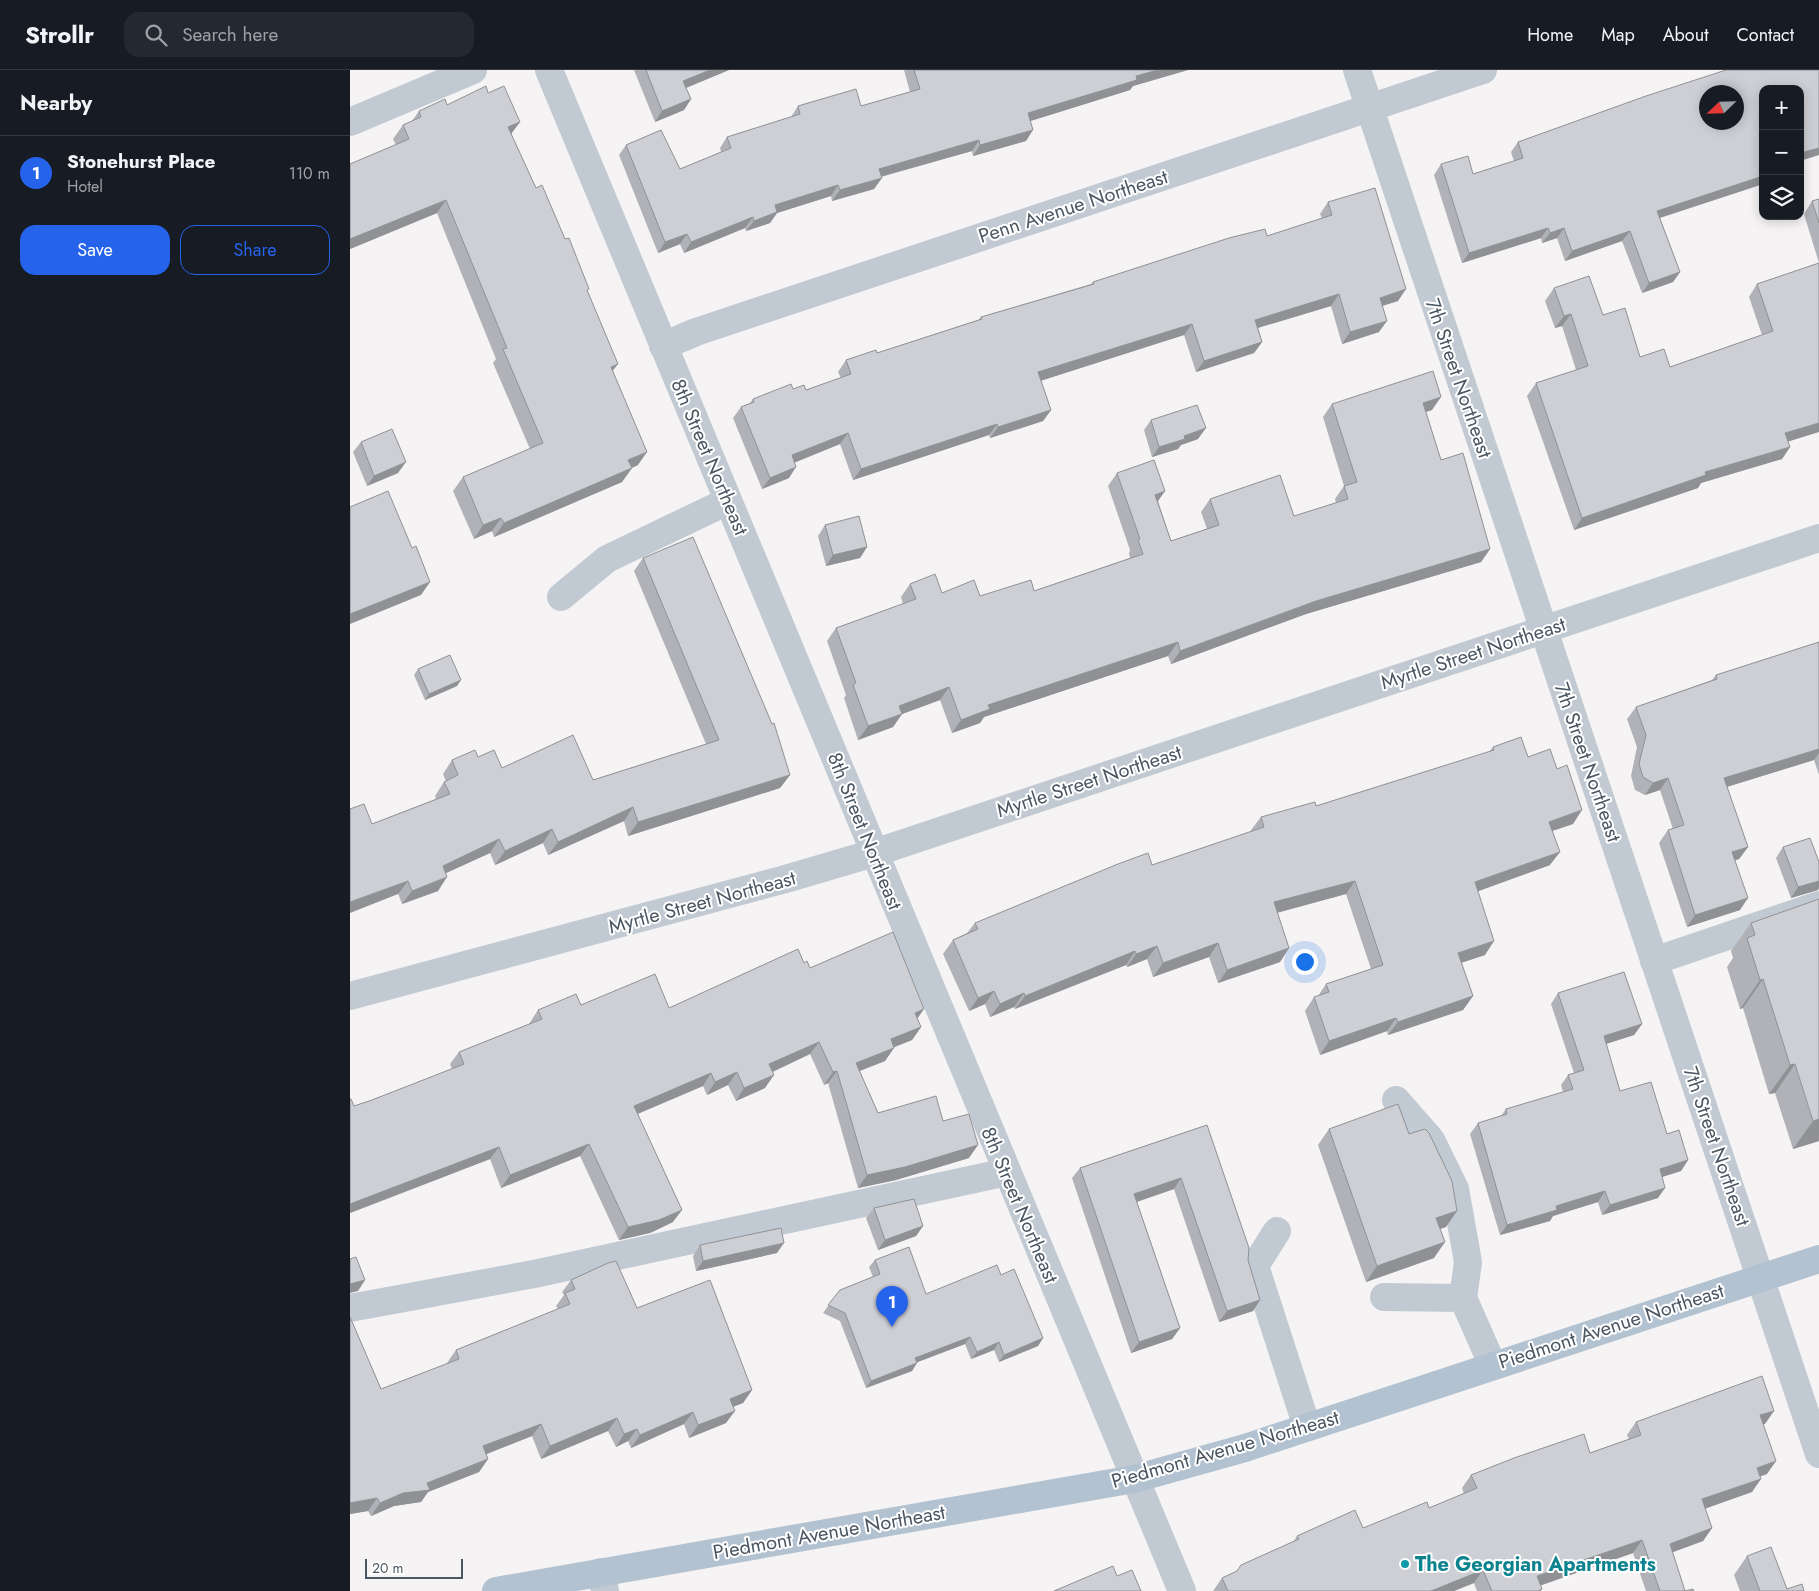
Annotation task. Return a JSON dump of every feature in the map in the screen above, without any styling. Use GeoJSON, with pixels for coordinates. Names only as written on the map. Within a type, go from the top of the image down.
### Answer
{"type":"FeatureCollection","features":[{"type":"Feature","properties":{"kind":"main road","name":"Piedmont Avenue Northeast"},"geometry":{"type":"LineString","coordinates":[[496,1591],[603,1582],[1134,1479],[1245,1448],[1819,1258]]}},
{"type":"Feature","properties":{"kind":"street"},"geometry":{"type":"LineString","coordinates":[[350,122],[473,70]]}},
{"type":"Feature","properties":{"kind":"street","name":"8th Street Northeast"},"geometry":{"type":"LineString","coordinates":[[549,70],[1182,1591]]}},
{"type":"Feature","properties":{"kind":"street","name":"7th Street Northeast"},"geometry":{"type":"LineString","coordinates":[[1356,70],[1819,1454]]}},
{"type":"Feature","properties":{"kind":"street","name":"Penn Avenue Northeast"},"geometry":{"type":"LineString","coordinates":[[663,346],[696,332],[1483,70]]}},
{"type":"Feature","properties":{"kind":"street"},"geometry":{"type":"LineString","coordinates":[[561,597],[607,559],[728,501]]}},
{"type":"Feature","properties":{"kind":"street","name":"Myrtle Street Northeast"},"geometry":{"type":"LineString","coordinates":[[350,996],[782,880],[874,852],[1819,538]]}},
{"type":"Feature","properties":{"kind":"street"},"geometry":{"type":"LineString","coordinates":[[1654,961],[1819,905]]}},
{"type":"Feature","properties":{"kind":"street"},"geometry":{"type":"LineString","coordinates":[[1396,1100],[1431,1140],[1455,1189],[1468,1262],[1463,1298],[1493,1366]]}},
{"type":"Feature","properties":{"kind":"street"},"geometry":{"type":"LineString","coordinates":[[350,1308],[534,1274],[1007,1172]]}},
{"type":"Feature","properties":{"kind":"street"},"geometry":{"type":"LineString","coordinates":[[1277,1231],[1255,1266],[1307,1427]]}},
{"type":"Feature","properties":{"kind":"street"},"geometry":{"type":"LineString","coordinates":[[1384,1297],[1463,1298]]}},
{"type":"Feature","properties":{"kind":"building"},"geometry":{"type":"Polygon","coordinates":[[[646,70],[710,70],[683,81],[691,99],[662,111],[646,70]]]}},
{"type":"Feature","properties":{"kind":"building"},"geometry":{"type":"Polygon","coordinates":[[[914,70],[1158,70],[1136,76],[1137,80],[1028,113],[1033,130],[980,145],[979,140],[879,169],[882,178],[840,190],[838,185],[775,205],[777,212],[754,221],[753,217],[691,242],[687,234],[665,242],[626,145],[661,130],[680,169],[731,148],[727,137],[800,114],[798,106],[856,89],[861,106],[920,89],[914,70]]]}},
{"type":"Feature","properties":{"kind":"building"},"geometry":{"type":"Polygon","coordinates":[[[1726,70],[1819,70],[1819,148],[1804,152],[1804,85],[1759,85],[1759,177],[1657,211],[1680,272],[1649,283],[1630,231],[1572,251],[1564,228],[1550,233],[1548,228],[1469,253],[1441,164],[1468,156],[1473,174],[1523,158],[1518,142],[1646,96],[1726,70]]]}},
{"type":"Feature","properties":{"kind":"building"},"geometry":{"type":"Polygon","coordinates":[[[486,86],[488,93],[504,86],[520,122],[508,127],[536,188],[542,185],[565,239],[569,238],[589,289],[587,290],[618,364],[611,367],[647,452],[628,460],[632,468],[504,523],[501,518],[483,525],[463,477],[543,443],[503,349],[507,348],[446,200],[350,239],[350,164],[409,139],[403,125],[421,117],[419,111],[445,99],[447,105],[486,86]]]}},
{"type":"Feature","properties":{"kind":"building"},"geometry":{"type":"Polygon","coordinates":[[[1375,188],[1406,289],[1380,298],[1387,321],[1350,332],[1339,294],[1255,320],[1262,342],[1204,361],[1192,324],[1038,372],[1051,410],[998,427],[997,424],[861,469],[848,433],[792,455],[796,467],[770,478],[741,407],[754,402],[753,399],[791,384],[793,389],[804,385],[806,390],[851,374],[846,360],[876,350],[877,353],[982,319],[981,317],[1094,284],[1093,282],[1229,238],[1265,229],[1267,236],[1332,215],[1328,202],[1375,188]]]}},
{"type":"Feature","properties":{"kind":"building"},"geometry":{"type":"Polygon","coordinates":[[[1819,199],[1819,223],[1812,201],[1819,199]]]}},
{"type":"Feature","properties":{"kind":"building"},"geometry":{"type":"Polygon","coordinates":[[[1819,263],[1819,423],[1785,433],[1790,447],[1705,472],[1706,475],[1582,518],[1536,383],[1588,366],[1571,314],[1564,316],[1554,288],[1589,276],[1603,315],[1625,308],[1640,357],[1664,349],[1670,367],[1773,331],[1757,284],[1819,263]]]}},
{"type":"Feature","properties":{"kind":"building"},"geometry":{"type":"Polygon","coordinates":[[[1433,371],[1441,397],[1423,403],[1441,460],[1463,453],[1490,549],[1316,601],[1180,651],[1178,642],[988,705],[990,709],[961,720],[949,687],[899,706],[902,714],[868,726],[853,685],[856,683],[836,628],[916,599],[910,584],[935,574],[942,593],[974,580],[980,596],[1031,580],[1034,591],[1143,554],[1138,540],[1140,539],[1117,473],[1154,460],[1165,491],[1155,495],[1171,541],[1219,525],[1210,499],[1280,475],[1294,516],[1348,499],[1344,486],[1357,482],[1332,404],[1433,371]]]}},
{"type":"Feature","properties":{"kind":"building"},"geometry":{"type":"Polygon","coordinates":[[[1197,405],[1206,428],[1184,436],[1185,439],[1159,447],[1151,420],[1197,405]]]}},
{"type":"Feature","properties":{"kind":"building"},"geometry":{"type":"Polygon","coordinates":[[[392,429],[406,462],[374,476],[361,442],[392,429]]]}},
{"type":"Feature","properties":{"kind":"building"},"geometry":{"type":"Polygon","coordinates":[[[388,491],[412,548],[416,546],[430,582],[350,614],[350,507],[388,491]]]}},
{"type":"Feature","properties":{"kind":"building"},"geometry":{"type":"Polygon","coordinates":[[[859,516],[867,547],[833,555],[825,525],[859,516]]]}},
{"type":"Feature","properties":{"kind":"building"},"geometry":{"type":"Polygon","coordinates":[[[693,537],[772,724],[774,723],[790,775],[638,822],[633,807],[558,842],[552,829],[505,851],[499,839],[443,866],[447,877],[412,891],[408,881],[350,902],[350,809],[364,804],[372,824],[450,794],[444,782],[458,775],[452,760],[475,750],[478,757],[494,750],[502,768],[573,735],[593,780],[719,740],[643,558],[693,537]]]}},
{"type":"Feature","properties":{"kind":"building"},"geometry":{"type":"Polygon","coordinates":[[[1819,642],[1819,749],[1724,778],[1748,847],[1732,852],[1748,898],[1695,915],[1668,830],[1684,825],[1668,778],[1653,783],[1643,777],[1639,764],[1646,735],[1636,707],[1717,679],[1716,675],[1819,642]]]}},
{"type":"Feature","properties":{"kind":"building"},"geometry":{"type":"Polygon","coordinates":[[[450,655],[461,680],[429,694],[418,669],[450,655]]]}},
{"type":"Feature","properties":{"kind":"building"},"geometry":{"type":"Polygon","coordinates":[[[1521,737],[1528,757],[1550,749],[1557,769],[1567,765],[1582,810],[1549,822],[1560,852],[1475,882],[1494,941],[1458,953],[1473,996],[1398,1022],[1396,1018],[1329,1041],[1314,997],[1329,992],[1326,984],[1383,965],[1355,881],[1274,902],[1289,948],[1227,970],[1218,943],[1163,963],[1157,946],[1136,954],[1135,951],[1025,996],[1024,993],[1000,1004],[994,991],[978,998],[953,940],[978,929],[975,923],[1148,853],[1152,865],[1264,827],[1261,817],[1315,802],[1316,806],[1494,750],[1493,747],[1521,737]]]}},
{"type":"Feature","properties":{"kind":"building"},"geometry":{"type":"Polygon","coordinates":[[[1810,838],[1819,862],[1819,881],[1798,887],[1783,847],[1810,838]]]}},
{"type":"Feature","properties":{"kind":"building"},"geometry":{"type":"Polygon","coordinates":[[[1819,899],[1819,1119],[1813,1121],[1795,1064],[1790,1065],[1763,979],[1760,980],[1747,938],[1755,935],[1751,923],[1819,899]]]}},
{"type":"Feature","properties":{"kind":"building"},"geometry":{"type":"Polygon","coordinates":[[[893,932],[924,1009],[915,1013],[921,1027],[891,1039],[894,1048],[856,1063],[878,1113],[936,1096],[943,1121],[969,1114],[978,1145],[905,1167],[867,1175],[837,1071],[833,1072],[819,1042],[769,1064],[774,1075],[744,1088],[737,1072],[715,1082],[711,1073],[634,1106],[682,1210],[659,1220],[628,1227],[589,1144],[510,1175],[499,1147],[350,1204],[350,1099],[354,1106],[464,1064],[459,1052],[542,1019],[538,1010],[576,994],[581,1005],[655,974],[669,1008],[798,949],[804,963],[807,961],[810,968],[893,932]]]}},
{"type":"Feature","properties":{"kind":"building"},"geometry":{"type":"Polygon","coordinates":[[[1624,972],[1642,1024],[1604,1036],[1620,1091],[1651,1082],[1667,1134],[1679,1130],[1688,1160],[1660,1169],[1665,1188],[1610,1205],[1605,1191],[1556,1206],[1557,1210],[1507,1225],[1478,1123],[1507,1114],[1506,1109],[1573,1089],[1568,1075],[1584,1070],[1558,993],[1624,972]]]}},
{"type":"Feature","properties":{"kind":"building"},"geometry":{"type":"Polygon","coordinates":[[[1398,1104],[1409,1134],[1425,1129],[1429,1133],[1452,1181],[1457,1211],[1436,1218],[1445,1242],[1377,1266],[1329,1129],[1398,1104]]]}},
{"type":"Feature","properties":{"kind":"building"},"geometry":{"type":"Polygon","coordinates":[[[1207,1125],[1249,1248],[1248,1260],[1260,1300],[1227,1311],[1181,1178],[1134,1194],[1180,1328],[1139,1342],[1080,1168],[1207,1125]]]}},
{"type":"Feature","properties":{"kind":"building"},"geometry":{"type":"Polygon","coordinates":[[[914,1199],[923,1226],[885,1240],[874,1208],[914,1199]]]}},
{"type":"Feature","properties":{"kind":"building"},"geometry":{"type":"Polygon","coordinates":[[[781,1228],[784,1243],[703,1261],[700,1245],[781,1228]]]}},
{"type":"Feature","properties":{"kind":"building"},"geometry":{"type":"Polygon","coordinates":[[[909,1247],[926,1294],[997,1265],[1001,1275],[1014,1269],[1043,1338],[1004,1355],[999,1342],[977,1352],[970,1337],[915,1358],[917,1363],[871,1381],[845,1313],[828,1305],[840,1290],[880,1274],[875,1260],[909,1247]]]}},
{"type":"Feature","properties":{"kind":"building"},"geometry":{"type":"Polygon","coordinates":[[[356,1257],[365,1280],[350,1284],[350,1259],[356,1257]]]}},
{"type":"Feature","properties":{"kind":"building"},"geometry":{"type":"Polygon","coordinates":[[[616,1261],[637,1308],[710,1280],[752,1390],[730,1399],[735,1411],[698,1425],[693,1412],[640,1435],[637,1429],[624,1434],[617,1418],[550,1446],[541,1424],[483,1446],[488,1459],[427,1483],[430,1490],[403,1493],[380,1503],[377,1498],[350,1503],[350,1317],[381,1389],[459,1359],[456,1350],[570,1304],[565,1293],[575,1289],[571,1280],[616,1261]]]}},
{"type":"Feature","properties":{"kind":"building"},"geometry":{"type":"Polygon","coordinates":[[[1762,1376],[1774,1411],[1760,1415],[1776,1461],[1757,1468],[1761,1479],[1702,1499],[1712,1528],[1670,1544],[1685,1591],[1660,1591],[1642,1540],[1537,1576],[1542,1589],[1538,1591],[1492,1591],[1483,1570],[1431,1591],[1228,1591],[1222,1578],[1237,1571],[1241,1565],[1299,1539],[1297,1536],[1355,1510],[1363,1528],[1427,1502],[1429,1508],[1477,1488],[1471,1475],[1584,1434],[1590,1453],[1641,1435],[1636,1422],[1762,1376]]]}},
{"type":"Feature","properties":{"kind":"building"},"geometry":{"type":"Polygon","coordinates":[[[1771,1547],[1787,1589],[1802,1584],[1804,1591],[1760,1591],[1747,1556],[1771,1547]]]}},
{"type":"Feature","properties":{"kind":"building"},"geometry":{"type":"Polygon","coordinates":[[[1113,1566],[1117,1576],[1132,1570],[1141,1591],[1054,1591],[1113,1566]]]}},
{"type":"Feature","properties":{"kind":"place","name":"Stonehurst Place"},"geometry":{"type":"Point","coordinates":[892,1327]}},
{"type":"Feature","properties":{"kind":"place","name":"The Georgian Apartments"},"geometry":{"type":"Point","coordinates":[1405,1564]}}]}
